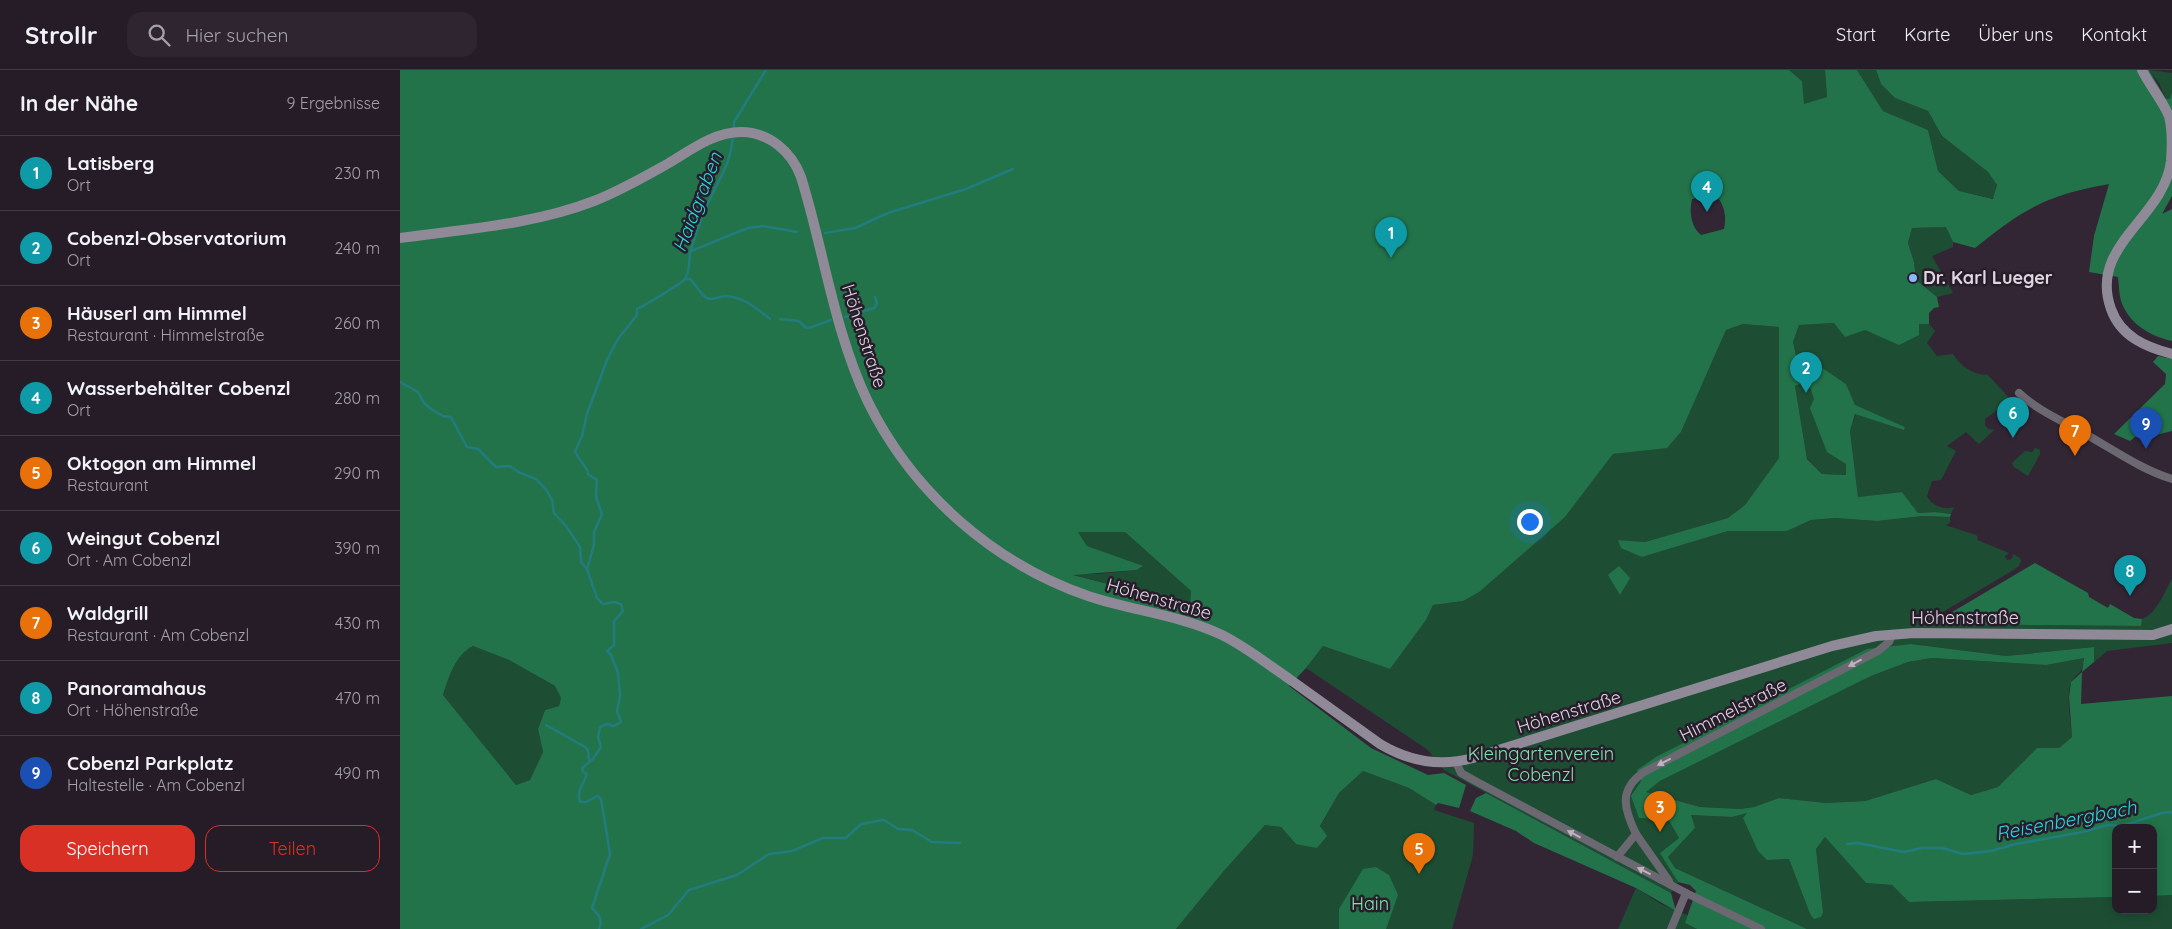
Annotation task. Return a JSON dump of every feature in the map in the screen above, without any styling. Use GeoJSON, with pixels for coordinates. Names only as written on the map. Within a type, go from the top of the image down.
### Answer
{"type":"FeatureCollection","features":[{"type":"Feature","properties":{"kind":"street"},"geometry":{"type":"LineString","coordinates":[[2142,70],[2171,114],[2172,134],[2168,173],[2148,212],[2116,251],[2108,272],[2107,286],[2112,312],[2128,334],[2140,343],[2172,354]]}},
{"type":"Feature","properties":{"kind":"street","name":"Höhenstraße"},"geometry":{"type":"LineString","coordinates":[[400,238],[504,224],[568,210],[620,190],[712,138],[735,132],[754,133],[779,146],[799,170],[842,333],[858,380],[876,418],[907,465],[930,494],[956,518],[1011,560],[1064,587],[1118,604],[1184,620],[1223,636],[1248,650],[1375,740],[1399,755],[1424,762],[1456,762],[1572,728],[1832,646],[1866,638],[1893,634],[2153,635],[2172,629]]}},
{"type":"Feature","properties":{"kind":"street"},"geometry":{"type":"LineString","coordinates":[[2019,393],[2027,400],[2149,469],[2172,479]]}},
{"type":"Feature","properties":{"kind":"street","name":"Himmelstraße"},"geometry":{"type":"LineString","coordinates":[[1672,885],[1636,834],[1628,815],[1625,797],[1628,787],[1634,779],[1644,772],[1878,651],[1889,642],[1893,634]]}},
{"type":"Feature","properties":{"kind":"street","name":"Himmelstraße"},"geometry":{"type":"LineString","coordinates":[[1456,762],[1461,773],[1469,778],[1686,893],[1761,929]]}},
{"type":"Feature","properties":{"kind":"street"},"geometry":{"type":"LineString","coordinates":[[1617,857],[1636,834]]}},
{"type":"Feature","properties":{"kind":"street"},"geometry":{"type":"LineString","coordinates":[[1670,929],[1686,893]]}},
{"type":"Feature","properties":{"kind":"green space"},"geometry":{"type":"Polygon","coordinates":[[[400,70],[1789,70],[1802,81],[1804,104],[1827,97],[1825,70],[1857,70],[1883,111],[1928,130],[1938,171],[1959,191],[1993,199],[1997,185],[1988,172],[1942,136],[1928,111],[1895,98],[1881,84],[1876,70],[2149,70],[2166,99],[2170,99],[2172,92],[2172,196],[2162,214],[2172,209],[2172,341],[2156,336],[2141,328],[2129,316],[2121,301],[2118,277],[2089,272],[2094,236],[2109,184],[2069,193],[2037,206],[2007,223],[1975,248],[1953,242],[1946,227],[1912,228],[1908,243],[1914,262],[1916,280],[1937,297],[1939,307],[1934,308],[1929,313],[1929,324],[1919,324],[1919,335],[1899,345],[1865,330],[1845,337],[1834,323],[1799,325],[1793,342],[1796,355],[1824,369],[1846,384],[1855,405],[1905,427],[1904,430],[1855,414],[1850,431],[1858,497],[1902,492],[1918,513],[1935,512],[1951,514],[1950,517],[1923,516],[1877,521],[1835,518],[1811,520],[1787,531],[1728,531],[1642,557],[1621,548],[1618,540],[1645,542],[1728,518],[1745,505],[1779,458],[1779,327],[1743,324],[1726,330],[1681,432],[1667,448],[1613,454],[1565,517],[1479,592],[1463,601],[1433,605],[1426,620],[1390,669],[1323,646],[1289,686],[1371,748],[1428,775],[1444,773],[1466,785],[1459,808],[1438,803],[1436,805],[1409,788],[1363,771],[1339,793],[1320,826],[1327,836],[1317,848],[1296,844],[1281,827],[1265,825],[1176,929],[400,929],[400,70]],[[1713,193],[1692,199],[1692,219],[1695,228],[1701,235],[1724,229],[1724,209],[1720,200],[1713,193]],[[1800,384],[1795,386],[1807,459],[1822,474],[1846,475],[1846,464],[1827,452],[1810,408],[1814,399],[1810,387],[1800,384]],[[1078,532],[1087,546],[1143,566],[1137,570],[1073,575],[1190,605],[1191,591],[1125,532],[1078,532]],[[473,646],[457,661],[443,695],[516,785],[530,780],[543,752],[538,729],[545,710],[559,706],[561,698],[555,686],[509,660],[473,646]]]}},
{"type":"Feature","properties":{"kind":"green space"},"geometry":{"type":"Polygon","coordinates":[[[1789,70],[1825,70],[1827,97],[1803,105],[1802,81],[1789,70]]]}},
{"type":"Feature","properties":{"kind":"green space"},"geometry":{"type":"Polygon","coordinates":[[[1857,70],[1876,70],[1881,84],[1895,98],[1928,111],[1942,136],[1988,172],[1997,185],[1994,199],[1959,191],[1938,171],[1928,130],[1883,111],[1857,70]]]}},
{"type":"Feature","properties":{"kind":"green space"},"geometry":{"type":"Polygon","coordinates":[[[2149,70],[2172,73],[2170,99],[2166,99],[2159,83],[2149,70]]]}},
{"type":"Feature","properties":{"kind":"green space"},"geometry":{"type":"Polygon","coordinates":[[[1946,227],[1953,242],[1953,247],[1932,256],[1953,293],[1937,297],[1916,280],[1914,262],[1908,243],[1912,228],[1946,227]]]}},
{"type":"Feature","properties":{"kind":"green space"},"geometry":{"type":"Polygon","coordinates":[[[1834,323],[1865,330],[1899,344],[1919,324],[1929,324],[1935,331],[1927,343],[1937,356],[1953,354],[1968,369],[1982,375],[1988,375],[2011,400],[1985,419],[1985,425],[1988,429],[1994,430],[1979,444],[1966,432],[1947,446],[1956,451],[1941,480],[1932,481],[1927,496],[1931,502],[1938,506],[1954,507],[1951,514],[1935,512],[1918,513],[1902,492],[1858,497],[1850,431],[1856,413],[1904,430],[1905,427],[1854,405],[1846,384],[1824,369],[1796,355],[1793,342],[1799,325],[1834,323]]]}},
{"type":"Feature","properties":{"kind":"green space","name":"Kleingartenverein Cobenzl"},"geometry":{"type":"Polygon","coordinates":[[[1743,324],[1779,327],[1779,458],[1745,505],[1728,518],[1645,542],[1618,540],[1642,557],[1728,531],[1787,531],[1811,520],[1835,518],[1877,521],[1923,516],[1950,517],[1950,523],[1946,525],[1976,535],[1978,537],[1977,540],[2009,553],[2005,556],[2007,560],[2012,559],[2013,554],[2020,558],[2021,561],[2019,566],[2010,572],[1926,622],[1932,624],[2140,626],[2142,619],[2156,608],[2172,579],[2172,643],[2107,651],[2094,662],[2093,647],[2006,656],[1911,644],[1641,781],[1631,796],[1668,819],[1679,838],[1661,853],[1678,882],[1671,893],[1444,770],[1428,750],[1306,668],[1323,646],[1390,669],[1426,620],[1433,605],[1463,601],[1565,517],[1613,454],[1667,447],[1681,432],[1726,330],[1743,324]]]}},
{"type":"Feature","properties":{"kind":"green space"},"geometry":{"type":"Polygon","coordinates":[[[2158,356],[2172,359],[2172,431],[2156,435],[2140,433],[2130,441],[2114,434],[2165,384],[2166,374],[2153,362],[2158,356]]]}},
{"type":"Feature","properties":{"kind":"green space"},"geometry":{"type":"Polygon","coordinates":[[[1800,384],[1810,387],[1846,464],[1846,475],[1822,474],[1807,458],[1795,386],[1800,384]]]}},
{"type":"Feature","properties":{"kind":"green space"},"geometry":{"type":"Polygon","coordinates":[[[2035,448],[2040,450],[2040,454],[2028,476],[2014,467],[2012,463],[2025,451],[2032,452],[2035,448]]]}},
{"type":"Feature","properties":{"kind":"green space"},"geometry":{"type":"Polygon","coordinates":[[[1078,532],[1125,532],[1191,591],[1190,605],[1070,574],[1098,574],[1137,570],[1142,567],[1087,546],[1078,532]]]}},
{"type":"Feature","properties":{"kind":"green space"},"geometry":{"type":"Polygon","coordinates":[[[2035,563],[2088,593],[2089,597],[2108,608],[2110,604],[2134,618],[2142,619],[2141,626],[1932,624],[2035,563]]]}},
{"type":"Feature","properties":{"kind":"green space"},"geometry":{"type":"Polygon","coordinates":[[[1619,566],[1630,578],[1620,595],[1608,575],[1619,566]]]}},
{"type":"Feature","properties":{"kind":"green space"},"geometry":{"type":"Polygon","coordinates":[[[1911,644],[2006,656],[2094,647],[2094,662],[2082,672],[2081,704],[2172,696],[2172,895],[2157,896],[2157,824],[2112,824],[2112,897],[1909,902],[1892,885],[1866,883],[1825,837],[1816,849],[1823,912],[1821,917],[1814,919],[1810,914],[1789,859],[1767,860],[1758,851],[1743,818],[1747,813],[1732,817],[1691,815],[1695,828],[1668,857],[1675,868],[1807,929],[1697,929],[1685,923],[1696,891],[1690,885],[1678,882],[1660,853],[1679,838],[1668,819],[1639,818],[1631,796],[1641,781],[1637,770],[1656,757],[1867,649],[1911,644]],[[1932,658],[1908,662],[1871,676],[1660,781],[1646,792],[1700,807],[1740,809],[1754,807],[1779,798],[1826,803],[1865,801],[1936,779],[1971,795],[1998,787],[2037,748],[2059,748],[2072,737],[2069,697],[2071,682],[2082,672],[2084,658],[2046,665],[1932,658]]]}},
{"type":"Feature","properties":{"kind":"green space"},"geometry":{"type":"Polygon","coordinates":[[[473,646],[509,660],[555,686],[561,698],[559,706],[545,710],[538,729],[543,752],[530,780],[516,785],[443,695],[450,674],[457,661],[473,646]]]}},
{"type":"Feature","properties":{"kind":"green space"},"geometry":{"type":"Polygon","coordinates":[[[1932,658],[2046,665],[2084,658],[2081,670],[2070,686],[2069,708],[2072,737],[2059,748],[2037,748],[1998,787],[1971,795],[1936,779],[1865,801],[1826,803],[1779,798],[1754,807],[1740,809],[1700,807],[1645,792],[1660,781],[1871,676],[1908,662],[1932,658]]]}},
{"type":"Feature","properties":{"kind":"green space"},"geometry":{"type":"Polygon","coordinates":[[[1363,771],[1409,788],[1436,805],[1434,810],[1474,823],[1473,855],[1452,929],[1176,929],[1265,825],[1281,827],[1296,844],[1320,827],[1339,793],[1363,771]]]}},
{"type":"Feature","properties":{"kind":"green space"},"geometry":{"type":"Polygon","coordinates":[[[1486,793],[1671,893],[1676,911],[1636,888],[1534,843],[1516,831],[1470,811],[1476,798],[1486,793]]]}},
{"type":"Feature","properties":{"kind":"green space"},"geometry":{"type":"Polygon","coordinates":[[[1748,812],[1767,860],[1789,859],[1810,914],[1823,912],[1816,849],[1825,837],[1866,883],[1892,885],[1909,902],[2112,897],[2112,914],[2157,914],[2157,896],[2172,895],[2172,929],[1807,929],[1675,868],[1668,857],[1695,828],[1690,815],[1732,817],[1748,812]]]}},
{"type":"Feature","properties":{"kind":"green space","name":"Hain"},"geometry":{"type":"Polygon","coordinates":[[[1376,867],[1389,875],[1398,895],[1386,929],[1339,929],[1339,909],[1363,869],[1376,867]]]}},
{"type":"Feature","properties":{"kind":"green space"},"geometry":{"type":"Polygon","coordinates":[[[1636,888],[1661,904],[1689,916],[1685,923],[1697,929],[1618,929],[1636,888]]]}},
{"type":"Feature","properties":{"kind":"waterway","name":"Haidgraben"},"geometry":{"type":"LineString","coordinates":[[734,129],[734,122],[766,70]]}},
{"type":"Feature","properties":{"kind":"waterway","name":"Haidgraben"},"geometry":{"type":"LineString","coordinates":[[587,569],[594,545],[594,532],[602,514],[596,497],[597,480],[588,474],[575,452],[582,436],[587,414],[607,360],[618,339],[637,315],[637,309],[685,279],[689,268],[691,249],[700,222],[728,160],[733,135]]}},
{"type":"Feature","properties":{"kind":"waterway"},"geometry":{"type":"LineString","coordinates":[[825,233],[855,228],[888,213],[966,189],[1013,169]]}},
{"type":"Feature","properties":{"kind":"waterway"},"geometry":{"type":"LineString","coordinates":[[691,251],[748,228],[763,226],[797,232]]}},
{"type":"Feature","properties":{"kind":"waterway"},"geometry":{"type":"LineString","coordinates":[[685,279],[690,279],[705,297],[713,299],[725,296],[738,298],[755,307],[770,319]]}},
{"type":"Feature","properties":{"kind":"waterway"},"geometry":{"type":"LineString","coordinates":[[845,317],[874,308],[877,303],[875,297]]}},
{"type":"Feature","properties":{"kind":"waterway"},"geometry":{"type":"LineString","coordinates":[[780,319],[799,321],[806,328],[831,320]]}},
{"type":"Feature","properties":{"kind":"waterway"},"geometry":{"type":"LineString","coordinates":[[400,382],[418,392],[424,403],[431,409],[443,416],[451,417],[467,447],[478,449],[496,467],[510,466],[518,472],[536,479],[552,500],[554,513],[566,526],[580,547],[581,562],[587,569],[597,598],[603,604],[614,602],[621,604],[623,611],[614,621],[614,645],[607,651],[611,655],[618,673],[620,696],[617,711],[621,722],[614,726],[607,724],[600,727],[598,737],[601,747],[593,759],[582,768],[583,772],[587,774],[579,794],[580,802],[586,802],[597,796],[601,799],[610,854],[592,908],[600,917],[599,929]]}},
{"type":"Feature","properties":{"kind":"waterway"},"geometry":{"type":"LineString","coordinates":[[546,725],[585,747],[588,750],[589,760]]}},
{"type":"Feature","properties":{"kind":"waterway","name":"Reisenbergbach"},"geometry":{"type":"LineString","coordinates":[[1847,844],[1858,843],[1904,852],[1922,848],[1942,848],[1963,854],[1991,851],[2016,844],[2083,832],[2107,825],[2122,826],[2162,813],[2172,812]]}},
{"type":"Feature","properties":{"kind":"waterway"},"geometry":{"type":"LineString","coordinates":[[641,929],[668,915],[689,890],[737,875],[769,854],[792,851],[823,838],[846,838],[861,824],[884,820],[898,829],[912,830],[932,842],[960,843]]}},
{"type":"Feature","properties":{"kind":"place","name":"Wasserbehälter Cobenzl"},"geometry":{"type":"Point","coordinates":[1707,212]}},
{"type":"Feature","properties":{"kind":"place","name":"Latisberg"},"geometry":{"type":"Point","coordinates":[1391,258]}},
{"type":"Feature","properties":{"kind":"place","name":"Dr. Karl Lueger"},"geometry":{"type":"Point","coordinates":[1913,278]}},
{"type":"Feature","properties":{"kind":"place","name":"Cobenzl-Observatorium"},"geometry":{"type":"Point","coordinates":[1806,393]}},
{"type":"Feature","properties":{"kind":"place","name":"Weingut Cobenzl"},"geometry":{"type":"Point","coordinates":[2013,438]}},
{"type":"Feature","properties":{"kind":"place","name":"Cobenzl Parkplatz"},"geometry":{"type":"Point","coordinates":[2146,449]}},
{"type":"Feature","properties":{"kind":"place","name":"Waldgrill"},"geometry":{"type":"Point","coordinates":[2075,456]}},
{"type":"Feature","properties":{"kind":"place","name":"Panoramahaus"},"geometry":{"type":"Point","coordinates":[2130,596]}},
{"type":"Feature","properties":{"kind":"place","name":"Häuserl am Himmel"},"geometry":{"type":"Point","coordinates":[1660,832]}},
{"type":"Feature","properties":{"kind":"place","name":"Oktogon am Himmel"},"geometry":{"type":"Point","coordinates":[1419,874]}}]}
